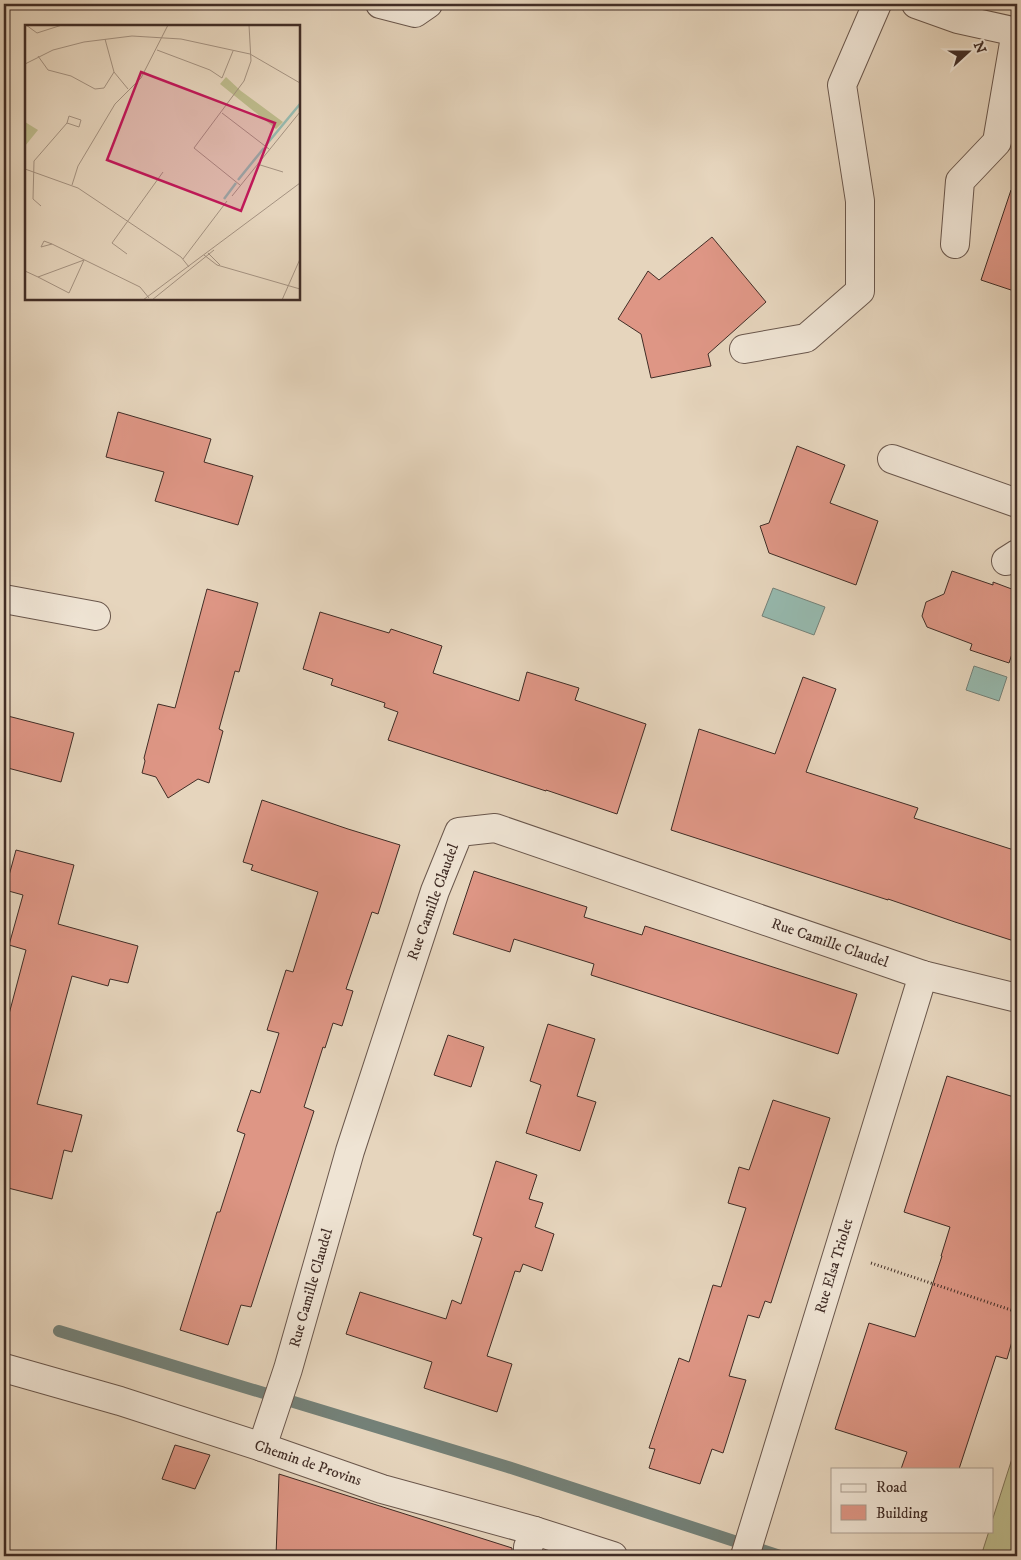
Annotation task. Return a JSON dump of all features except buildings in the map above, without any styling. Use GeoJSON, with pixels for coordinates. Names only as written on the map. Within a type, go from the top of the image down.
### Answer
{"type":"FeatureCollection","features":[{"type":"Feature","properties":{"kind":"street"},"geometry":{"type":"LineString","coordinates":[[380,4],[415,13],[428,4]]}},
{"type":"Feature","properties":{"kind":"street"},"geometry":{"type":"LineString","coordinates":[[744,349],[806,338],[860,291],[860,201],[842,85],[877,4]]}},
{"type":"Feature","properties":{"kind":"street"},"geometry":{"type":"LineString","coordinates":[[916,4],[958,19],[1017,32],[998,142],[960,181],[955,244]]}},
{"type":"Feature","properties":{"kind":"street"},"geometry":{"type":"LineString","coordinates":[[892,459],[1017,504]]}},
{"type":"Feature","properties":{"kind":"street"},"geometry":{"type":"LineString","coordinates":[[4,598],[96,616]]}},
{"type":"Feature","properties":{"kind":"street","name":"Rue Camille Claudel"},"geometry":{"type":"LineString","coordinates":[[266,1435],[288,1369],[350,1151],[435,891],[459,832],[494,828],[924,975],[1017,998]]}},
{"type":"Feature","properties":{"kind":"street","name":"Rue Elsa Triolet"},"geometry":{"type":"LineString","coordinates":[[745,1556],[924,975]]}},
{"type":"Feature","properties":{"kind":"street","name":"Chemin de Provins"},"geometry":{"type":"LineString","coordinates":[[4,1368],[120,1401],[266,1435],[382,1488],[532,1544],[613,1556]]}},
{"type":"Feature","properties":{"kind":"path"},"geometry":{"type":"LineString","coordinates":[[838,1252],[1017,1312]]}},
{"type":"Feature","properties":{"kind":"shaded area"},"geometry":{"type":"Polygon","coordinates":[[[1017,1443],[1017,1556],[981,1556],[989,1532],[994,1532],[994,1515],[1017,1443]]]}},
{"type":"Feature","properties":{"kind":"water"},"geometry":{"type":"Polygon","coordinates":[[[773,588],[825,607],[814,635],[762,616],[773,588]]]}},
{"type":"Feature","properties":{"kind":"water"},"geometry":{"type":"Polygon","coordinates":[[[974,666],[1007,677],[999,701],[966,690],[974,666]]]}},
{"type":"Feature","properties":{"kind":"waterway"},"geometry":{"type":"LineString","coordinates":[[59,1331],[508,1467],[780,1556]]}}]}
